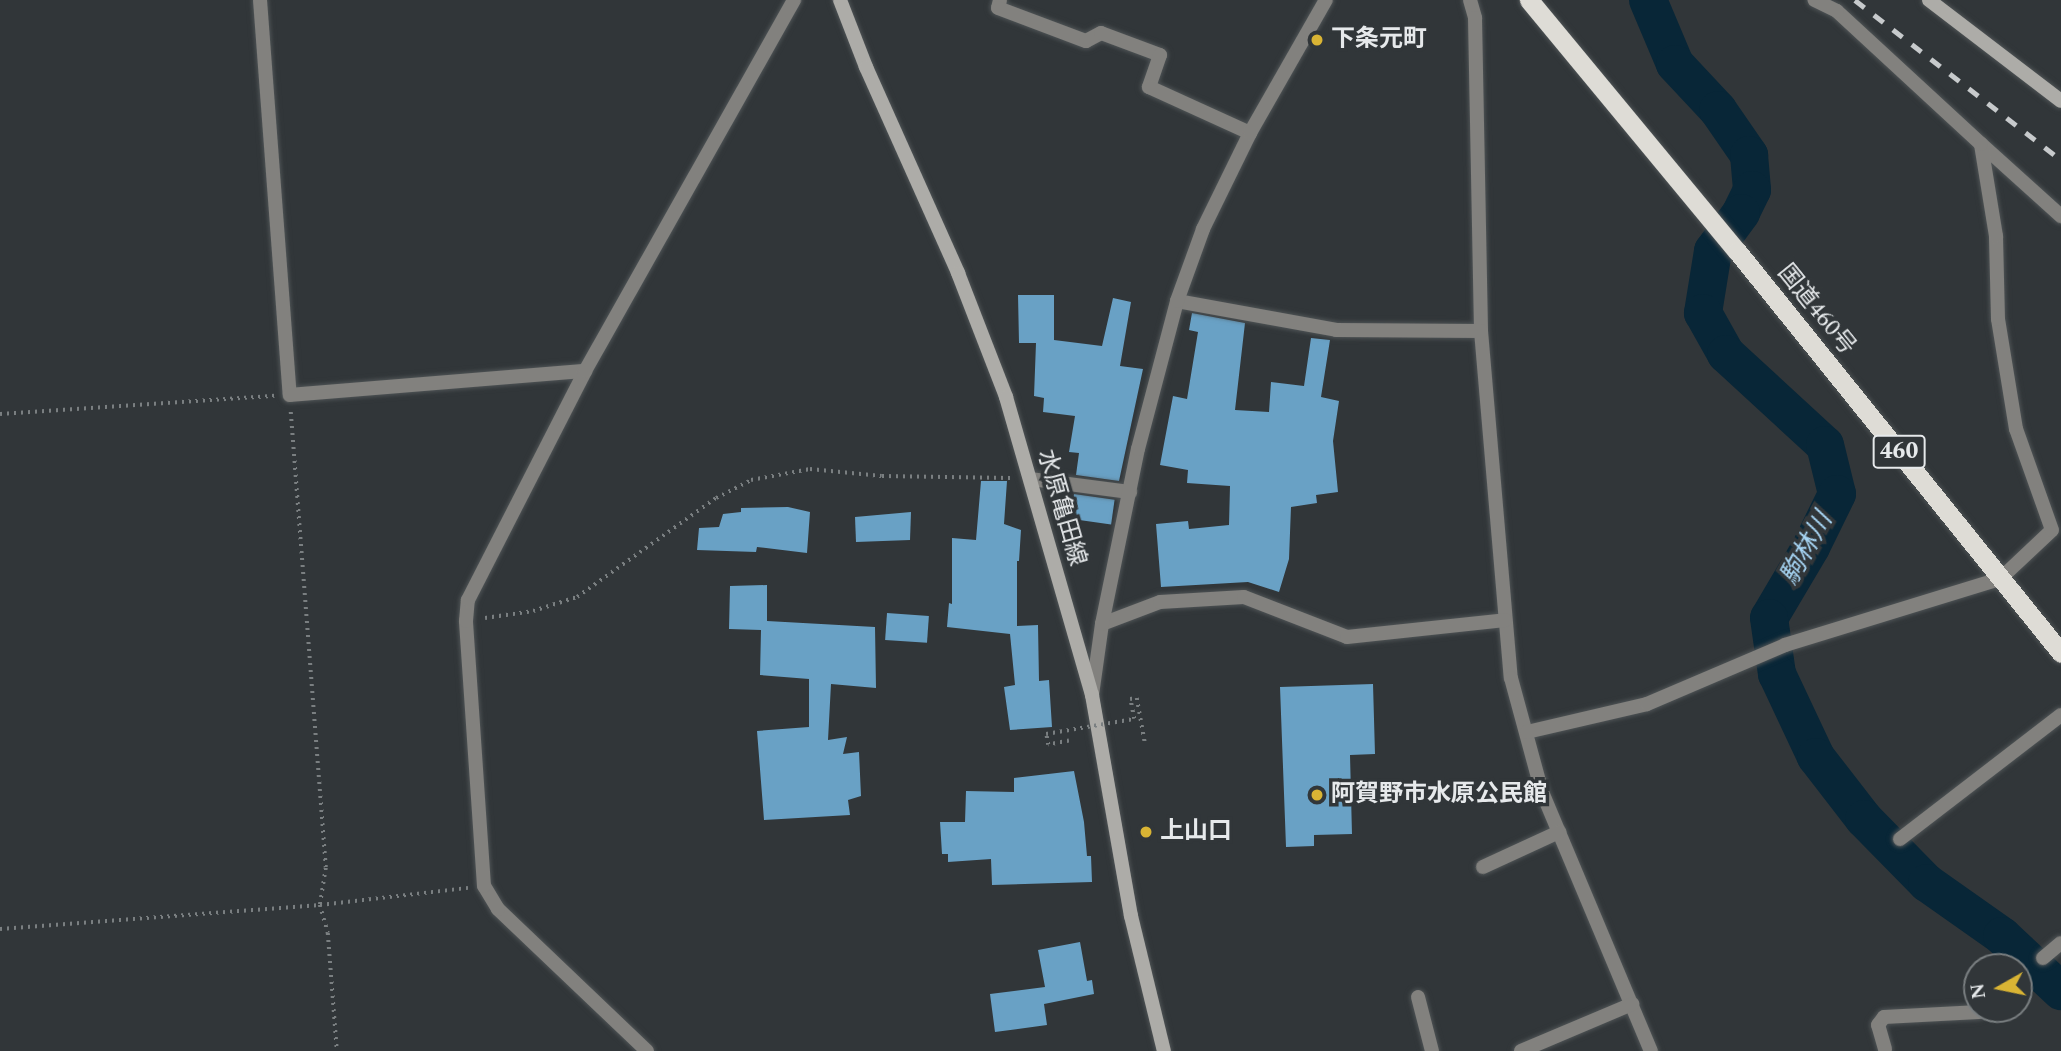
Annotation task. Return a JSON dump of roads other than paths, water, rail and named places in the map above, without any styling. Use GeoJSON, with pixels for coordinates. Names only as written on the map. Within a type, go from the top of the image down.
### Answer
{"type":"FeatureCollection","features":[{"type":"Feature","properties":{"kind":"highway","name":"国道460号"},"geometry":{"type":"LineString","coordinates":[[1529,0],[1737,251],[2061,653]]}},
{"type":"Feature","properties":{"kind":"main road","name":"水原亀田線"},"geometry":{"type":"LineString","coordinates":[[840,0],[866,67],[985,339],[1031,479],[1092,695],[1130,916],[1164,1051]]}},
{"type":"Feature","properties":{"kind":"main road"},"geometry":{"type":"LineString","coordinates":[[1929,0],[2061,101]]}},
{"type":"Feature","properties":{"kind":"street"},"geometry":{"type":"LineString","coordinates":[[260,0],[290,395],[585,371]]}},
{"type":"Feature","properties":{"kind":"street"},"geometry":{"type":"LineString","coordinates":[[647,1051],[498,909],[484,886],[466,621],[468,600],[585,371],[794,0]]}},
{"type":"Feature","properties":{"kind":"street"},"geometry":{"type":"LineString","coordinates":[[1000,0],[998,8],[1086,41],[1101,33],[1160,55],[1149,87],[1250,133]]}},
{"type":"Feature","properties":{"kind":"street"},"geometry":{"type":"LineString","coordinates":[[1092,695],[1102,624],[1130,492],[1177,301],[1203,229],[1250,133],[1290,68],[1326,0]]}},
{"type":"Feature","properties":{"kind":"street"},"geometry":{"type":"LineString","coordinates":[[1470,0],[1475,18],[1480,331],[1511,678],[1542,792],[1651,1051]]}},
{"type":"Feature","properties":{"kind":"street"},"geometry":{"type":"LineString","coordinates":[[1814,0],[1837,11],[2061,216]]}},
{"type":"Feature","properties":{"kind":"street"},"geometry":{"type":"LineString","coordinates":[[1527,732],[1647,705],[1785,645],[2000,579],[2052,530],[2016,429],[1998,319],[1996,236],[1982,144]]}},
{"type":"Feature","properties":{"kind":"street"},"geometry":{"type":"LineString","coordinates":[[1177,301],[1336,330],[1480,331]]}},
{"type":"Feature","properties":{"kind":"street"},"geometry":{"type":"LineString","coordinates":[[1031,479],[1130,492]]}},
{"type":"Feature","properties":{"kind":"street"},"geometry":{"type":"LineString","coordinates":[[1102,624],[1160,602],[1244,597],[1347,637],[1505,620]]}},
{"type":"Feature","properties":{"kind":"street"},"geometry":{"type":"LineString","coordinates":[[1900,839],[2061,715]]}},
{"type":"Feature","properties":{"kind":"street"},"geometry":{"type":"LineString","coordinates":[[1483,867],[1559,832]]}},
{"type":"Feature","properties":{"kind":"street"},"geometry":{"type":"LineString","coordinates":[[2043,958],[2061,943]]}},
{"type":"Feature","properties":{"kind":"street"},"geometry":{"type":"LineString","coordinates":[[1418,997],[1432,1051]]}},
{"type":"Feature","properties":{"kind":"street"},"geometry":{"type":"LineString","coordinates":[[1521,1051],[1632,1004]]}},
{"type":"Feature","properties":{"kind":"street"},"geometry":{"type":"LineString","coordinates":[[1884,1050],[1878,1025],[1884,1017],[1963,1013]]}},
{"type":"Feature","properties":{"kind":"waterway","name":"駒林川"},"geometry":{"type":"LineString","coordinates":[[1648,0],[1675,64],[1718,110],[1749,155],[1752,190],[1741,213],[1713,251],[1703,313],[1726,354],[1825,445],[1837,494],[1811,547],[1769,618],[1777,674],[1816,757],[1864,819],[1927,883],[2002,936],[2061,991]]}},
{"type":"Feature","properties":{"kind":"railway"},"geometry":{"type":"LineString","coordinates":[[1855,0],[2061,160]]}},
{"type":"Feature","properties":{"kind":"place","name":"下条元町"},"geometry":{"type":"Point","coordinates":[1317,40]}},
{"type":"Feature","properties":{"kind":"place","name":"阿賀野市水原公民館"},"geometry":{"type":"Point","coordinates":[1317,795]}},
{"type":"Feature","properties":{"kind":"place","name":"上山口"},"geometry":{"type":"Point","coordinates":[1146,832]}}]}
